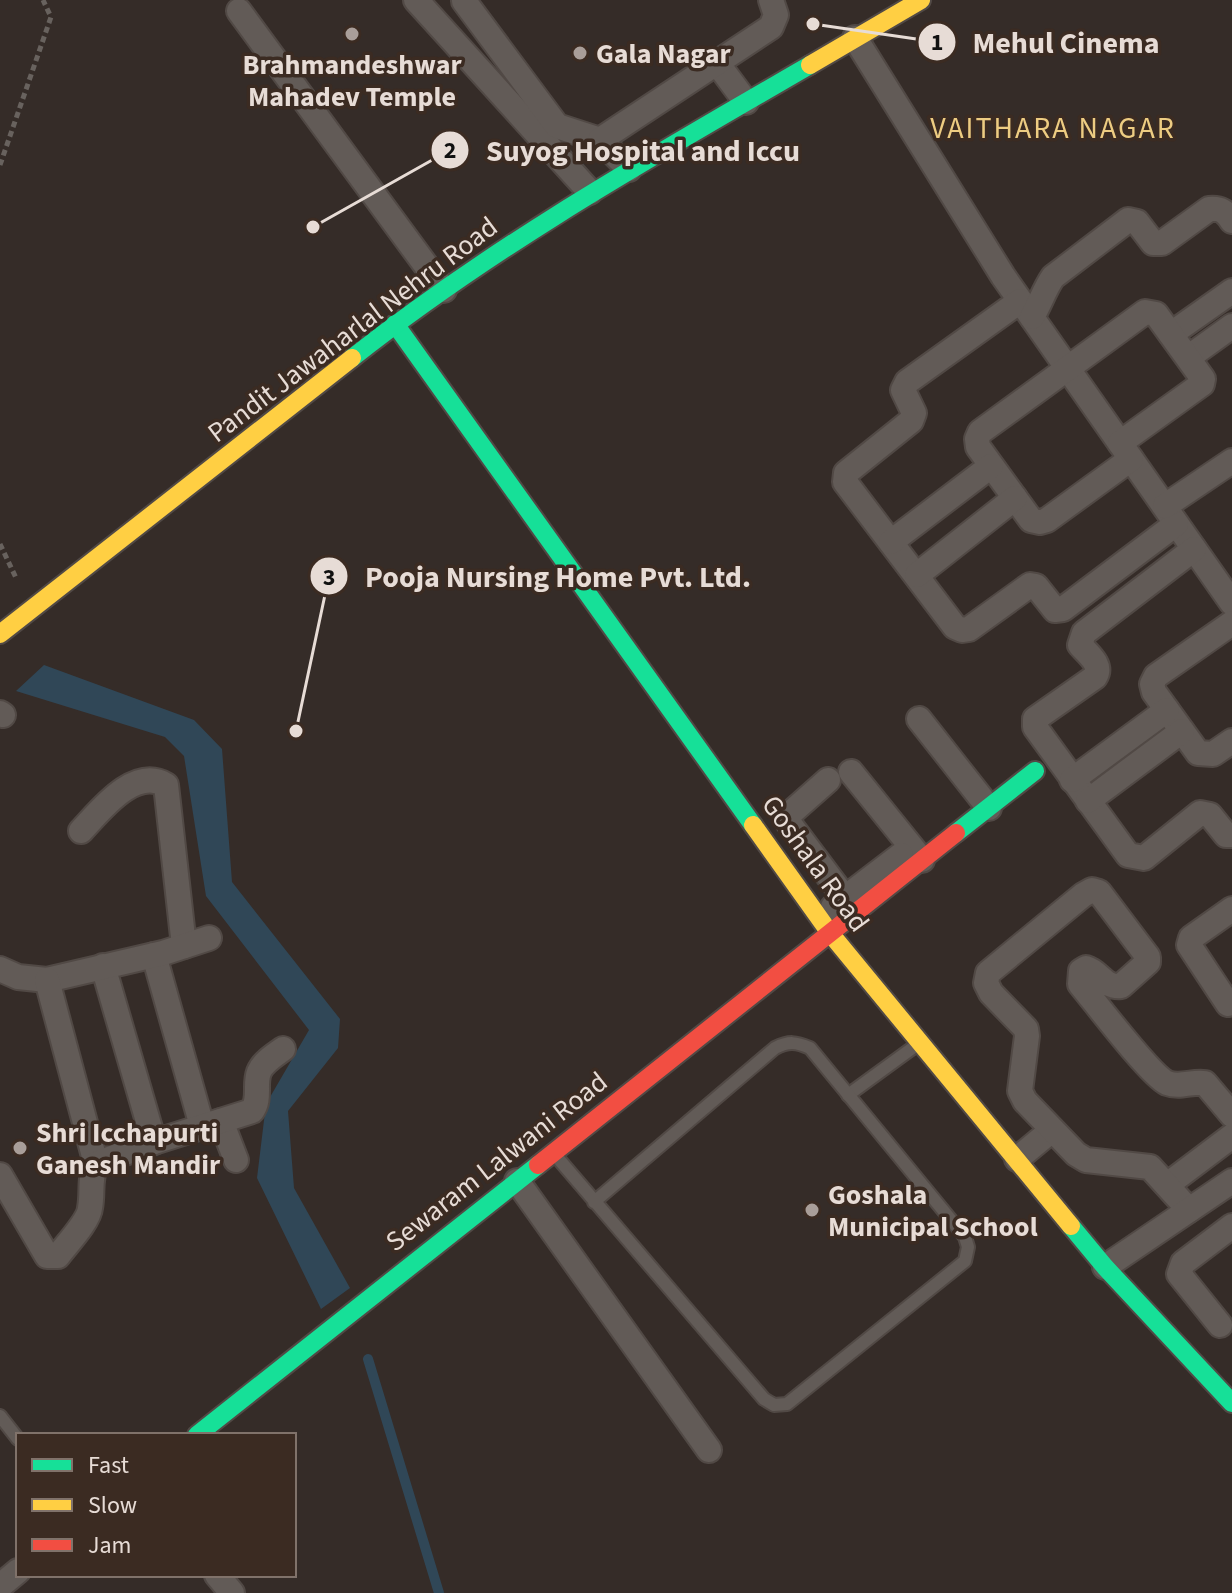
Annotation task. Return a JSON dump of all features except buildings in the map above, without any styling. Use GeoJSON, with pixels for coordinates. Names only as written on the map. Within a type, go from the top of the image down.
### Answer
{"type":"FeatureCollection","features":[{"type":"Feature","properties":{"kind":"street"},"geometry":{"type":"LineString","coordinates":[[416,0],[590,192]]}},
{"type":"Feature","properties":{"kind":"street"},"geometry":{"type":"LineString","coordinates":[[600,140],[771,27],[776,15],[771,0]]}},
{"type":"Feature","properties":{"kind":"street","name":"Pandit Jawaharlal Nehru Road"},"geometry":{"type":"LineString","coordinates":[[0,634],[395,324],[444,290],[590,192],[921,0]]}},
{"type":"Feature","properties":{"kind":"street"},"geometry":{"type":"LineString","coordinates":[[440,26],[465,1],[557,126],[600,140],[629,169]]}},
{"type":"Feature","properties":{"kind":"street"},"geometry":{"type":"LineString","coordinates":[[239,11],[444,290]]}},
{"type":"Feature","properties":{"kind":"street"},"geometry":{"type":"LineString","coordinates":[[855,38],[1026,309],[1232,603]]}},
{"type":"Feature","properties":{"kind":"street"},"geometry":{"type":"LineString","coordinates":[[717,63],[746,102]]}},
{"type":"Feature","properties":{"kind":"street"},"geometry":{"type":"LineString","coordinates":[[1232,221],[1218,208],[1209,209],[1162,243],[1153,243],[1137,222],[1128,220],[1053,277],[1043,299],[907,382],[903,390],[914,413],[911,421],[846,473],[845,482],[955,627],[962,630],[969,629],[1030,585],[1036,586],[1055,610],[1063,609],[1232,461]]}},
{"type":"Feature","properties":{"kind":"street"},"geometry":{"type":"LineString","coordinates":[[1171,334],[1232,291]]}},
{"type":"Feature","properties":{"kind":"street"},"geometry":{"type":"LineString","coordinates":[[1145,312],[1156,314],[1189,357],[1201,373],[1202,384],[1047,520],[1031,520],[978,447],[980,432],[1145,312]]}},
{"type":"Feature","properties":{"kind":"street","name":"Goshala Road"},"geometry":{"type":"LineString","coordinates":[[395,324],[825,925],[1105,1267],[1232,1403]]}},
{"type":"Feature","properties":{"kind":"street"},"geometry":{"type":"LineString","coordinates":[[1189,357],[1232,326]]}},
{"type":"Feature","properties":{"kind":"street"},"geometry":{"type":"LineString","coordinates":[[891,542],[991,466]]}},
{"type":"Feature","properties":{"kind":"street"},"geometry":{"type":"LineString","coordinates":[[917,575],[1015,498]]}},
{"type":"Feature","properties":{"kind":"street"},"geometry":{"type":"LineString","coordinates":[[1194,549],[1084,633],[1080,645],[1098,667],[1098,672],[1035,719],[1037,732],[1128,855],[1136,859],[1144,858],[1200,813],[1210,815],[1226,835],[1232,835]]}},
{"type":"Feature","properties":{"kind":"street"},"geometry":{"type":"LineString","coordinates":[[1232,623],[1156,676],[1152,684],[1154,692],[1198,753],[1206,755],[1232,741]]}},
{"type":"Feature","properties":{"kind":"street"},"geometry":{"type":"LineString","coordinates":[[1072,780],[1167,710]]}},
{"type":"Feature","properties":{"kind":"street"},"geometry":{"type":"LineString","coordinates":[[919,719],[989,808]]}},
{"type":"Feature","properties":{"kind":"street"},"geometry":{"type":"LineString","coordinates":[[1088,801],[1182,731]]}},
{"type":"Feature","properties":{"kind":"street","name":"Sewaram Lalwani Road"},"geometry":{"type":"LineString","coordinates":[[200,1433],[555,1154],[825,925],[912,857],[989,808],[1035,771]]}},
{"type":"Feature","properties":{"kind":"street"},"geometry":{"type":"LineString","coordinates":[[825,925],[845,898],[912,857],[840,776],[785,818],[845,898]]}},
{"type":"Feature","properties":{"kind":"street"},"geometry":{"type":"LineString","coordinates":[[81,831],[128,786],[157,780],[166,785],[184,946]]}},
{"type":"Feature","properties":{"kind":"street"},"geometry":{"type":"LineString","coordinates":[[1189,1210],[1150,1167],[1086,1160],[1076,1154],[1025,1101],[1020,1091],[1026,1029],[991,993],[986,983],[988,973],[1092,890],[1099,892],[1148,957],[1148,962],[1121,986],[1108,985],[1090,968],[1081,971],[1080,984],[1095,1006],[1163,1080],[1181,1085],[1205,1083],[1232,1115]]}},
{"type":"Feature","properties":{"kind":"street"},"geometry":{"type":"LineString","coordinates":[[1231,1005],[1189,945],[1191,938],[1232,909]]}},
{"type":"Feature","properties":{"kind":"street"},"geometry":{"type":"LineString","coordinates":[[0,969],[18,977],[47,980],[154,955],[209,938]]}},
{"type":"Feature","properties":{"kind":"street"},"geometry":{"type":"LineString","coordinates":[[154,955],[211,1124],[236,1160]]}},
{"type":"Feature","properties":{"kind":"street"},"geometry":{"type":"LineString","coordinates":[[103,966],[154,1142]]}},
{"type":"Feature","properties":{"kind":"street"},"geometry":{"type":"LineString","coordinates":[[0,1175],[47,1256],[58,1256],[91,1209],[92,1173],[96,1164],[47,980]]}},
{"type":"Feature","properties":{"kind":"street"},"geometry":{"type":"LineString","coordinates":[[96,1164],[252,1111],[256,1105],[258,1073],[264,1063],[283,1049]]}},
{"type":"Feature","properties":{"kind":"street"},"geometry":{"type":"LineString","coordinates":[[1017,1159],[1052,1130]]}},
{"type":"Feature","properties":{"kind":"street"},"geometry":{"type":"LineString","coordinates":[[1167,1185],[1232,1136]]}},
{"type":"Feature","properties":{"kind":"street"},"geometry":{"type":"LineString","coordinates":[[517,1181],[709,1450]]}},
{"type":"Feature","properties":{"kind":"street"},"geometry":{"type":"LineString","coordinates":[[1105,1267],[1232,1181]]}},
{"type":"Feature","properties":{"kind":"street"},"geometry":{"type":"LineString","coordinates":[[1186,1353],[1226,1320],[1179,1274],[1183,1263],[1232,1226]]}},
{"type":"Feature","properties":{"kind":"street"},"geometry":{"type":"LineString","coordinates":[[0,1586],[16,1573]]}},
{"type":"Feature","properties":{"kind":"street"},"geometry":{"type":"LineString","coordinates":[[219,1577],[232,1593]]}},
{"type":"Feature","properties":{"kind":"lane"},"geometry":{"type":"LineString","coordinates":[[555,1154],[594,1202],[764,1399],[774,1405],[787,1404],[965,1261],[968,1247],[965,1237],[810,1048],[797,1042],[787,1042],[775,1048],[594,1202]]}},
{"type":"Feature","properties":{"kind":"lane"},"geometry":{"type":"LineString","coordinates":[[848,1095],[920,1042]]}},
{"type":"Feature","properties":{"kind":"lane"},"geometry":{"type":"LineString","coordinates":[[0,1416],[16,1436]]}},
{"type":"Feature","properties":{"kind":"path"},"geometry":{"type":"LineString","coordinates":[[0,165],[51,17],[43,0]]}},
{"type":"Feature","properties":{"kind":"water"},"geometry":{"type":"Polygon","coordinates":[[[44,665],[194,720],[222,749],[232,882],[340,1019],[338,1048],[288,1111],[294,1188],[350,1288],[321,1309],[257,1178],[266,1104],[309,1030],[206,896],[184,756],[165,737],[16,691],[44,665]]]}},
{"type":"Feature","properties":{"kind":"waterway"},"geometry":{"type":"LineString","coordinates":[[368,1359],[439,1593]]}},
{"type":"Feature","properties":{"kind":"traffic: fast"},"geometry":{"type":"LineString","coordinates":[[352,358],[518,240],[810,65]]}},
{"type":"Feature","properties":{"kind":"traffic: fast"},"geometry":{"type":"LineString","coordinates":[[395,324],[753,825]]}},
{"type":"Feature","properties":{"kind":"traffic: fast"},"geometry":{"type":"LineString","coordinates":[[956,833],[1035,771]]}},
{"type":"Feature","properties":{"kind":"traffic: fast"},"geometry":{"type":"LineString","coordinates":[[200,1433],[538,1165]]}},
{"type":"Feature","properties":{"kind":"traffic: fast"},"geometry":{"type":"LineString","coordinates":[[1071,1226],[1105,1267],[1232,1403]]}},
{"type":"Feature","properties":{"kind":"traffic: slow"},"geometry":{"type":"LineString","coordinates":[[810,65],[921,0]]}},
{"type":"Feature","properties":{"kind":"traffic: slow"},"geometry":{"type":"LineString","coordinates":[[0,634],[352,358]]}},
{"type":"Feature","properties":{"kind":"traffic: slow"},"geometry":{"type":"LineString","coordinates":[[753,825],[830,933],[1071,1226]]}},
{"type":"Feature","properties":{"kind":"traffic: jam"},"geometry":{"type":"LineString","coordinates":[[538,1165],[956,833]]}},
{"type":"Feature","properties":{"kind":"place","name":"Mehul Cinema"},"geometry":{"type":"Point","coordinates":[813,24]}},
{"type":"Feature","properties":{"kind":"place","name":"Brahmandeshwar Mahadev Temple"},"geometry":{"type":"Point","coordinates":[352,34]}},
{"type":"Feature","properties":{"kind":"place","name":"Gala Nagar"},"geometry":{"type":"Point","coordinates":[580,53]}},
{"type":"Feature","properties":{"kind":"place","name":"Suyog Hospital and Iccu"},"geometry":{"type":"Point","coordinates":[313,227]}},
{"type":"Feature","properties":{"kind":"place","name":"Pooja Nursing Home Pvt. Ltd."},"geometry":{"type":"Point","coordinates":[296,731]}},
{"type":"Feature","properties":{"kind":"place","name":"Shri Icchapurti Ganesh Mandir"},"geometry":{"type":"Point","coordinates":[20,1148]}},
{"type":"Feature","properties":{"kind":"place","name":"Goshala Municipal School"},"geometry":{"type":"Point","coordinates":[812,1210]}},
{"type":"Feature","properties":{"kind":"district","name":"VAITHARA NAGAR"},"geometry":{"type":"Point","coordinates":[1053,128]}}]}
